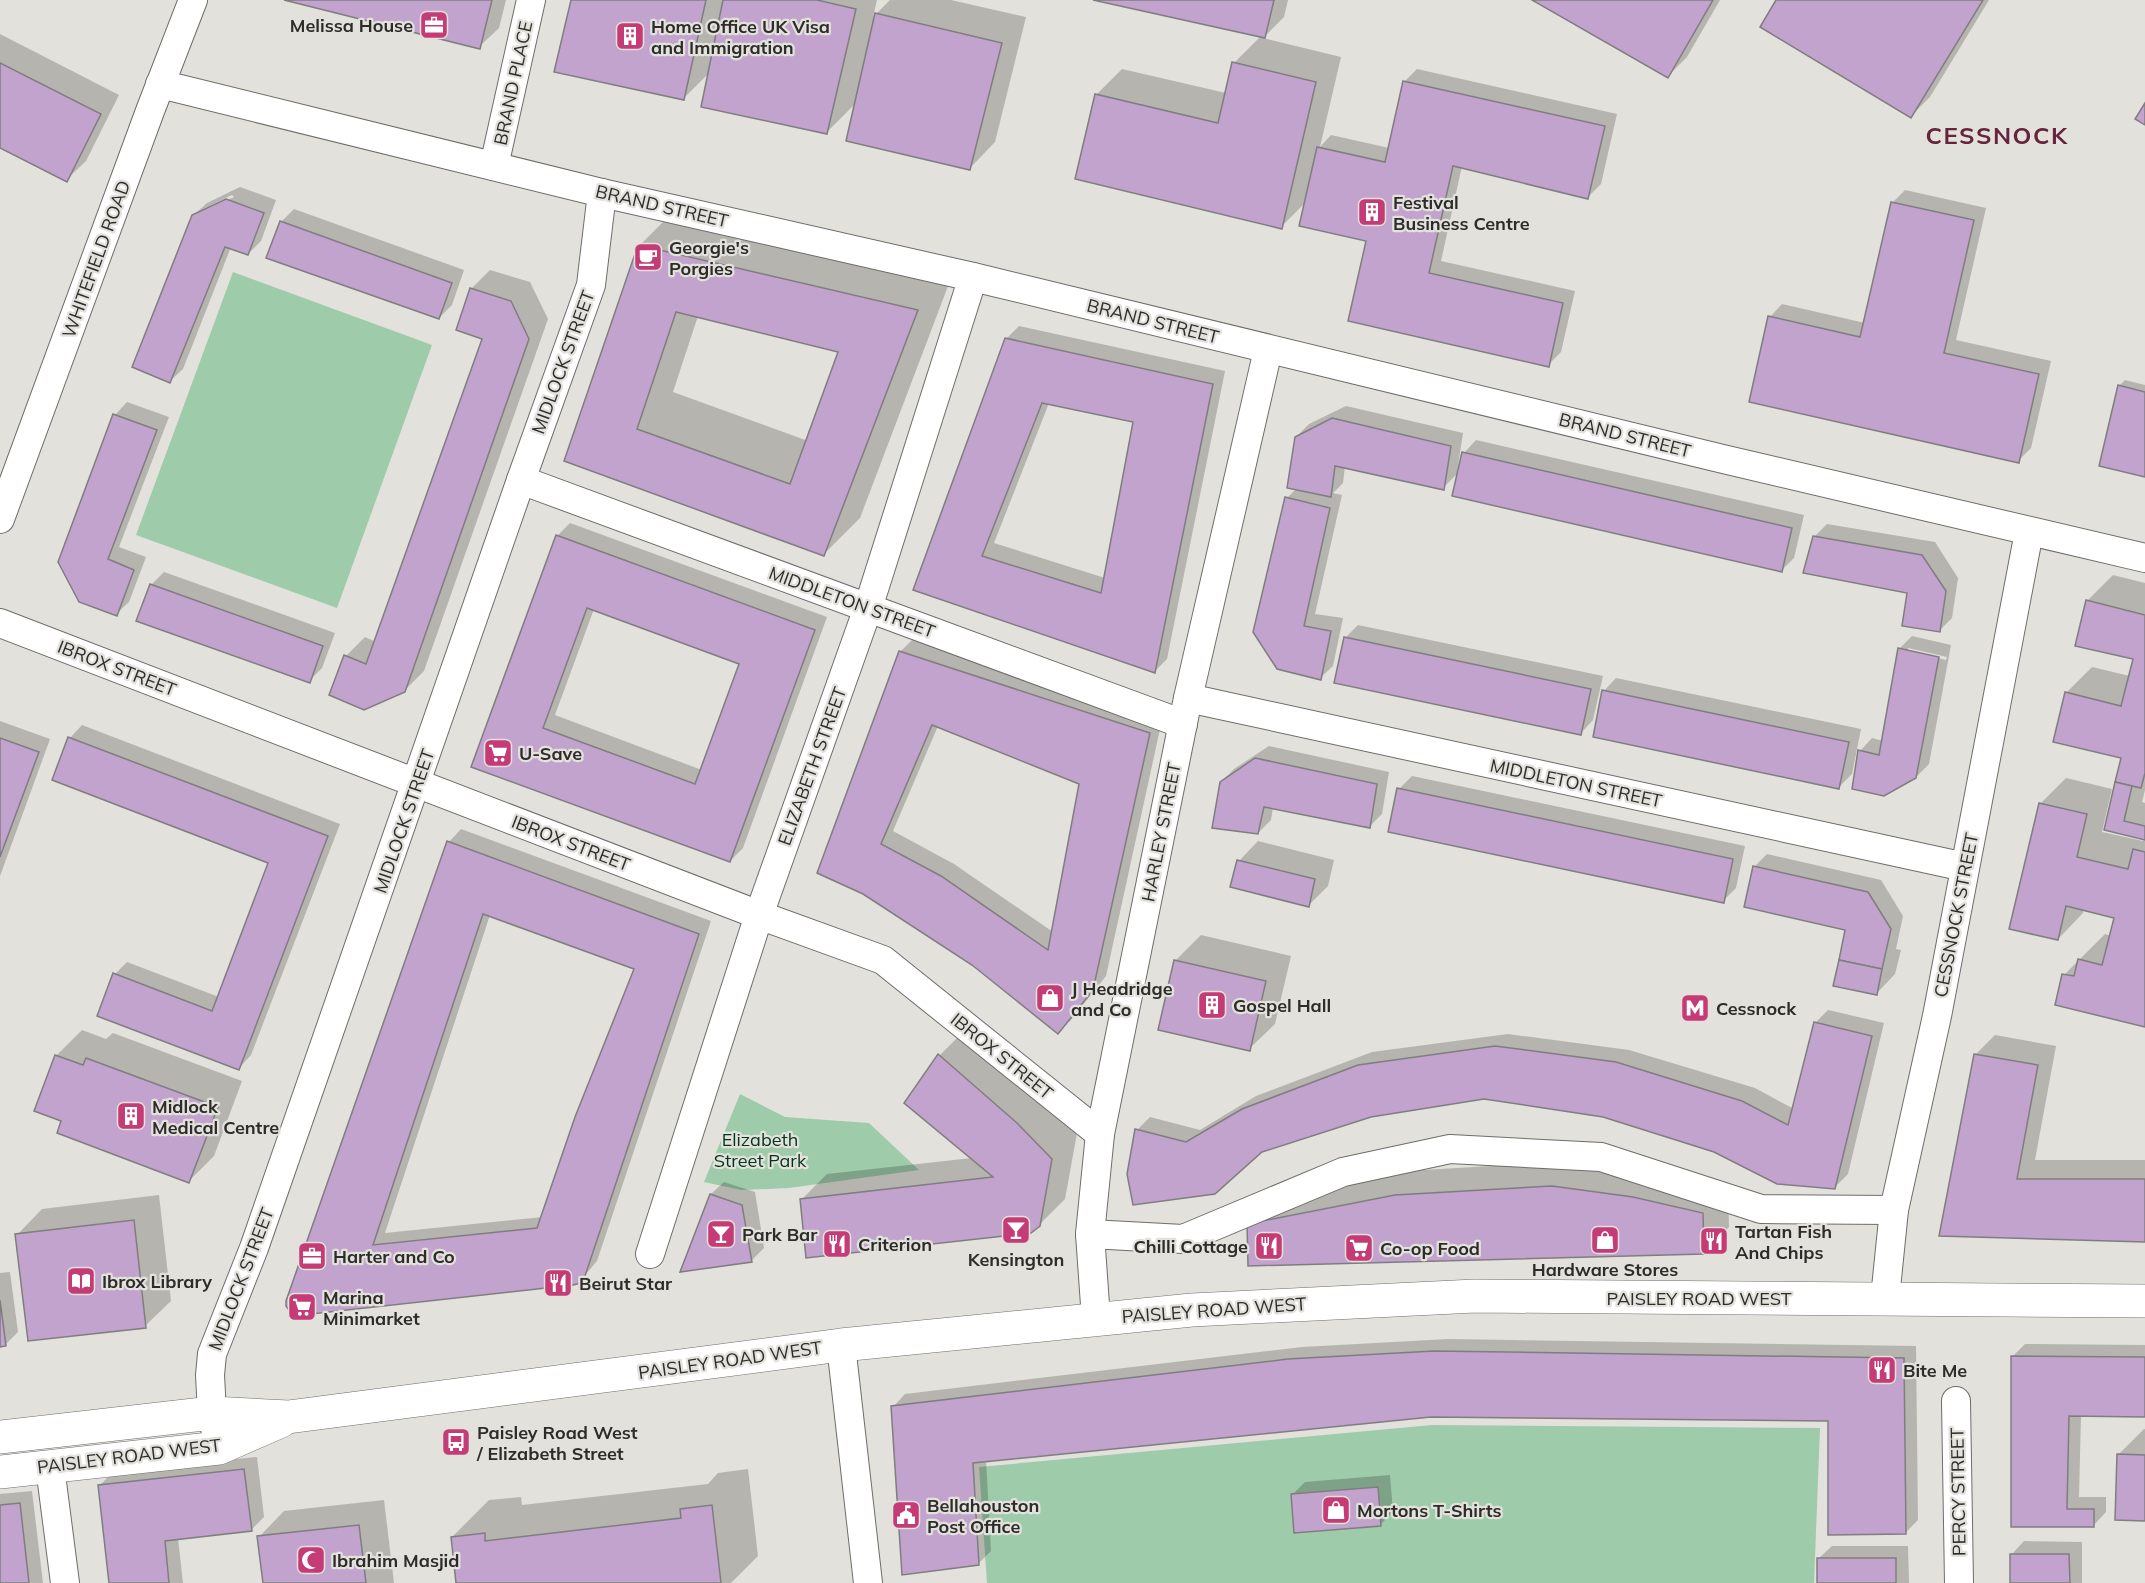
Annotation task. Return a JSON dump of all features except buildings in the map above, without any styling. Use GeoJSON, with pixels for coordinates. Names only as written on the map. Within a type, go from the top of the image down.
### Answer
{"type":"FeatureCollection","features":[{"type":"Feature","properties":{"kind":"main road","name":"PAISLEY ROAD WEST"},"geometry":{"type":"LineString","coordinates":[[0,1437],[212,1413],[288,1417],[841,1345],[1192,1310],[1464,1297],[2145,1301]]}},
{"type":"Feature","properties":{"kind":"main road","name":"PAISLEY ROAD WEST"},"geometry":{"type":"LineString","coordinates":[[0,1472],[219,1448],[288,1417]]}},
{"type":"Feature","properties":{"kind":"street","name":"WHITEFIELD ROAD"},"geometry":{"type":"LineString","coordinates":[[0,519],[9,465],[193,0]]}},
{"type":"Feature","properties":{"kind":"street","name":"BRAND PLACE"},"geometry":{"type":"LineString","coordinates":[[494,166],[531,0]]}},
{"type":"Feature","properties":{"kind":"street","name":"BRAND STREET"},"geometry":{"type":"LineString","coordinates":[[160,84],[603,193],[974,277],[1268,350],[2145,558]]}},
{"type":"Feature","properties":{"kind":"street","name":"MIDLOCK STREET"},"geometry":{"type":"LineString","coordinates":[[219,1448],[212,1413],[210,1376],[212,1354],[254,1248],[591,285],[603,193]]}},
{"type":"Feature","properties":{"kind":"street","name":"ELIZABETH STREET"},"geometry":{"type":"LineString","coordinates":[[650,1254],[759,915],[868,608],[974,277]]}},
{"type":"Feature","properties":{"kind":"street","name":"HARLEY STREET"},"geometry":{"type":"LineString","coordinates":[[1096,1319],[1090,1234],[1100,1134],[1185,711],[1268,350]]}},
{"type":"Feature","properties":{"kind":"street","name":"MIDDLETON STREET"},"geometry":{"type":"LineString","coordinates":[[521,480],[868,608],[1185,711],[1965,867]]}},
{"type":"Feature","properties":{"kind":"street","name":"CESSNOCK STREET"},"geometry":{"type":"LineString","coordinates":[[1885,1298],[1894,1210],[1937,1016],[2029,532]]}},
{"type":"Feature","properties":{"kind":"street","name":"IBROX STREET"},"geometry":{"type":"LineString","coordinates":[[0,623],[759,915],[883,960],[1100,1134]]}},
{"type":"Feature","properties":{"kind":"street"},"geometry":{"type":"LineString","coordinates":[[1090,1234],[1183,1239],[1343,1172],[1450,1149],[1601,1157],[1761,1209],[1894,1210]]}},
{"type":"Feature","properties":{"kind":"street"},"geometry":{"type":"LineString","coordinates":[[841,1345],[868,1583]]}},
{"type":"Feature","properties":{"kind":"street","name":"PERCY STREET"},"geometry":{"type":"LineString","coordinates":[[1956,1401],[1959,1583]]}},
{"type":"Feature","properties":{"kind":"street"},"geometry":{"type":"LineString","coordinates":[[50,1467],[65,1583]]}},
{"type":"Feature","properties":{"kind":"green space"},"geometry":{"type":"Polygon","coordinates":[[[233,272],[432,345],[337,608],[136,535],[233,272]]]}},
{"type":"Feature","properties":{"kind":"green space","name":"Elizabeth Street Park"},"geometry":{"type":"Polygon","coordinates":[[[740,1094],[785,1117],[869,1123],[919,1170],[789,1188],[741,1190],[704,1182],[740,1094]]]}},
{"type":"Feature","properties":{"kind":"green space"},"geometry":{"type":"Polygon","coordinates":[[[1432,1425],[1820,1428],[1814,1583],[987,1583],[979,1467],[1432,1425]]]}},
{"type":"Feature","properties":{"kind":"place","name":"Melissa House"},"geometry":{"type":"Point","coordinates":[434,25]}},
{"type":"Feature","properties":{"kind":"place","name":"Home Office UK Visa and Immigration"},"geometry":{"type":"Point","coordinates":[630,36]}},
{"type":"Feature","properties":{"kind":"place","name":"Festival Business Centre"},"geometry":{"type":"Point","coordinates":[1372,212]}},
{"type":"Feature","properties":{"kind":"place","name":"Georgie's Porgies"},"geometry":{"type":"Point","coordinates":[648,257]}},
{"type":"Feature","properties":{"kind":"place","name":"U-Save"},"geometry":{"type":"Point","coordinates":[498,753]}},
{"type":"Feature","properties":{"kind":"place","name":"J Headridge and Co"},"geometry":{"type":"Point","coordinates":[1050,998]}},
{"type":"Feature","properties":{"kind":"place","name":"Gospel Hall"},"geometry":{"type":"Point","coordinates":[1212,1005]}},
{"type":"Feature","properties":{"kind":"place","name":"Cessnock"},"geometry":{"type":"Point","coordinates":[1695,1008]}},
{"type":"Feature","properties":{"kind":"place","name":"Midlock Medical Centre"},"geometry":{"type":"Point","coordinates":[131,1116]}},
{"type":"Feature","properties":{"kind":"place","name":"Kensington"},"geometry":{"type":"Point","coordinates":[1016,1230]}},
{"type":"Feature","properties":{"kind":"place","name":"Park Bar"},"geometry":{"type":"Point","coordinates":[721,1234]}},
{"type":"Feature","properties":{"kind":"place","name":"Hardware Stores"},"geometry":{"type":"Point","coordinates":[1605,1240]}},
{"type":"Feature","properties":{"kind":"place","name":"Tartan Fish And Chips"},"geometry":{"type":"Point","coordinates":[1714,1241]}},
{"type":"Feature","properties":{"kind":"place","name":"Criterion"},"geometry":{"type":"Point","coordinates":[837,1244]}},
{"type":"Feature","properties":{"kind":"place","name":"Chilli Cottage"},"geometry":{"type":"Point","coordinates":[1269,1246]}},
{"type":"Feature","properties":{"kind":"place","name":"Co-op Food"},"geometry":{"type":"Point","coordinates":[1359,1248]}},
{"type":"Feature","properties":{"kind":"place","name":"Harter and Co"},"geometry":{"type":"Point","coordinates":[312,1256]}},
{"type":"Feature","properties":{"kind":"place","name":"Ibrox Library"},"geometry":{"type":"Point","coordinates":[81,1281]}},
{"type":"Feature","properties":{"kind":"place","name":"Beirut Star"},"geometry":{"type":"Point","coordinates":[558,1283]}},
{"type":"Feature","properties":{"kind":"place","name":"Marina Minimarket"},"geometry":{"type":"Point","coordinates":[302,1307]}},
{"type":"Feature","properties":{"kind":"place","name":"Bite Me"},"geometry":{"type":"Point","coordinates":[1882,1370]}},
{"type":"Feature","properties":{"kind":"place","name":"Paisley Road West / Elizabeth Street"},"geometry":{"type":"Point","coordinates":[456,1442]}},
{"type":"Feature","properties":{"kind":"place","name":"Mortons T-Shirts"},"geometry":{"type":"Point","coordinates":[1336,1510]}},
{"type":"Feature","properties":{"kind":"place","name":"Bellahouston Post Office"},"geometry":{"type":"Point","coordinates":[906,1515]}},
{"type":"Feature","properties":{"kind":"place","name":"Ibrahim Masjid"},"geometry":{"type":"Point","coordinates":[311,1560]}},
{"type":"Feature","properties":{"kind":"district","name":"CESSNOCK"},"geometry":{"type":"Point","coordinates":[1997,135]}}]}
